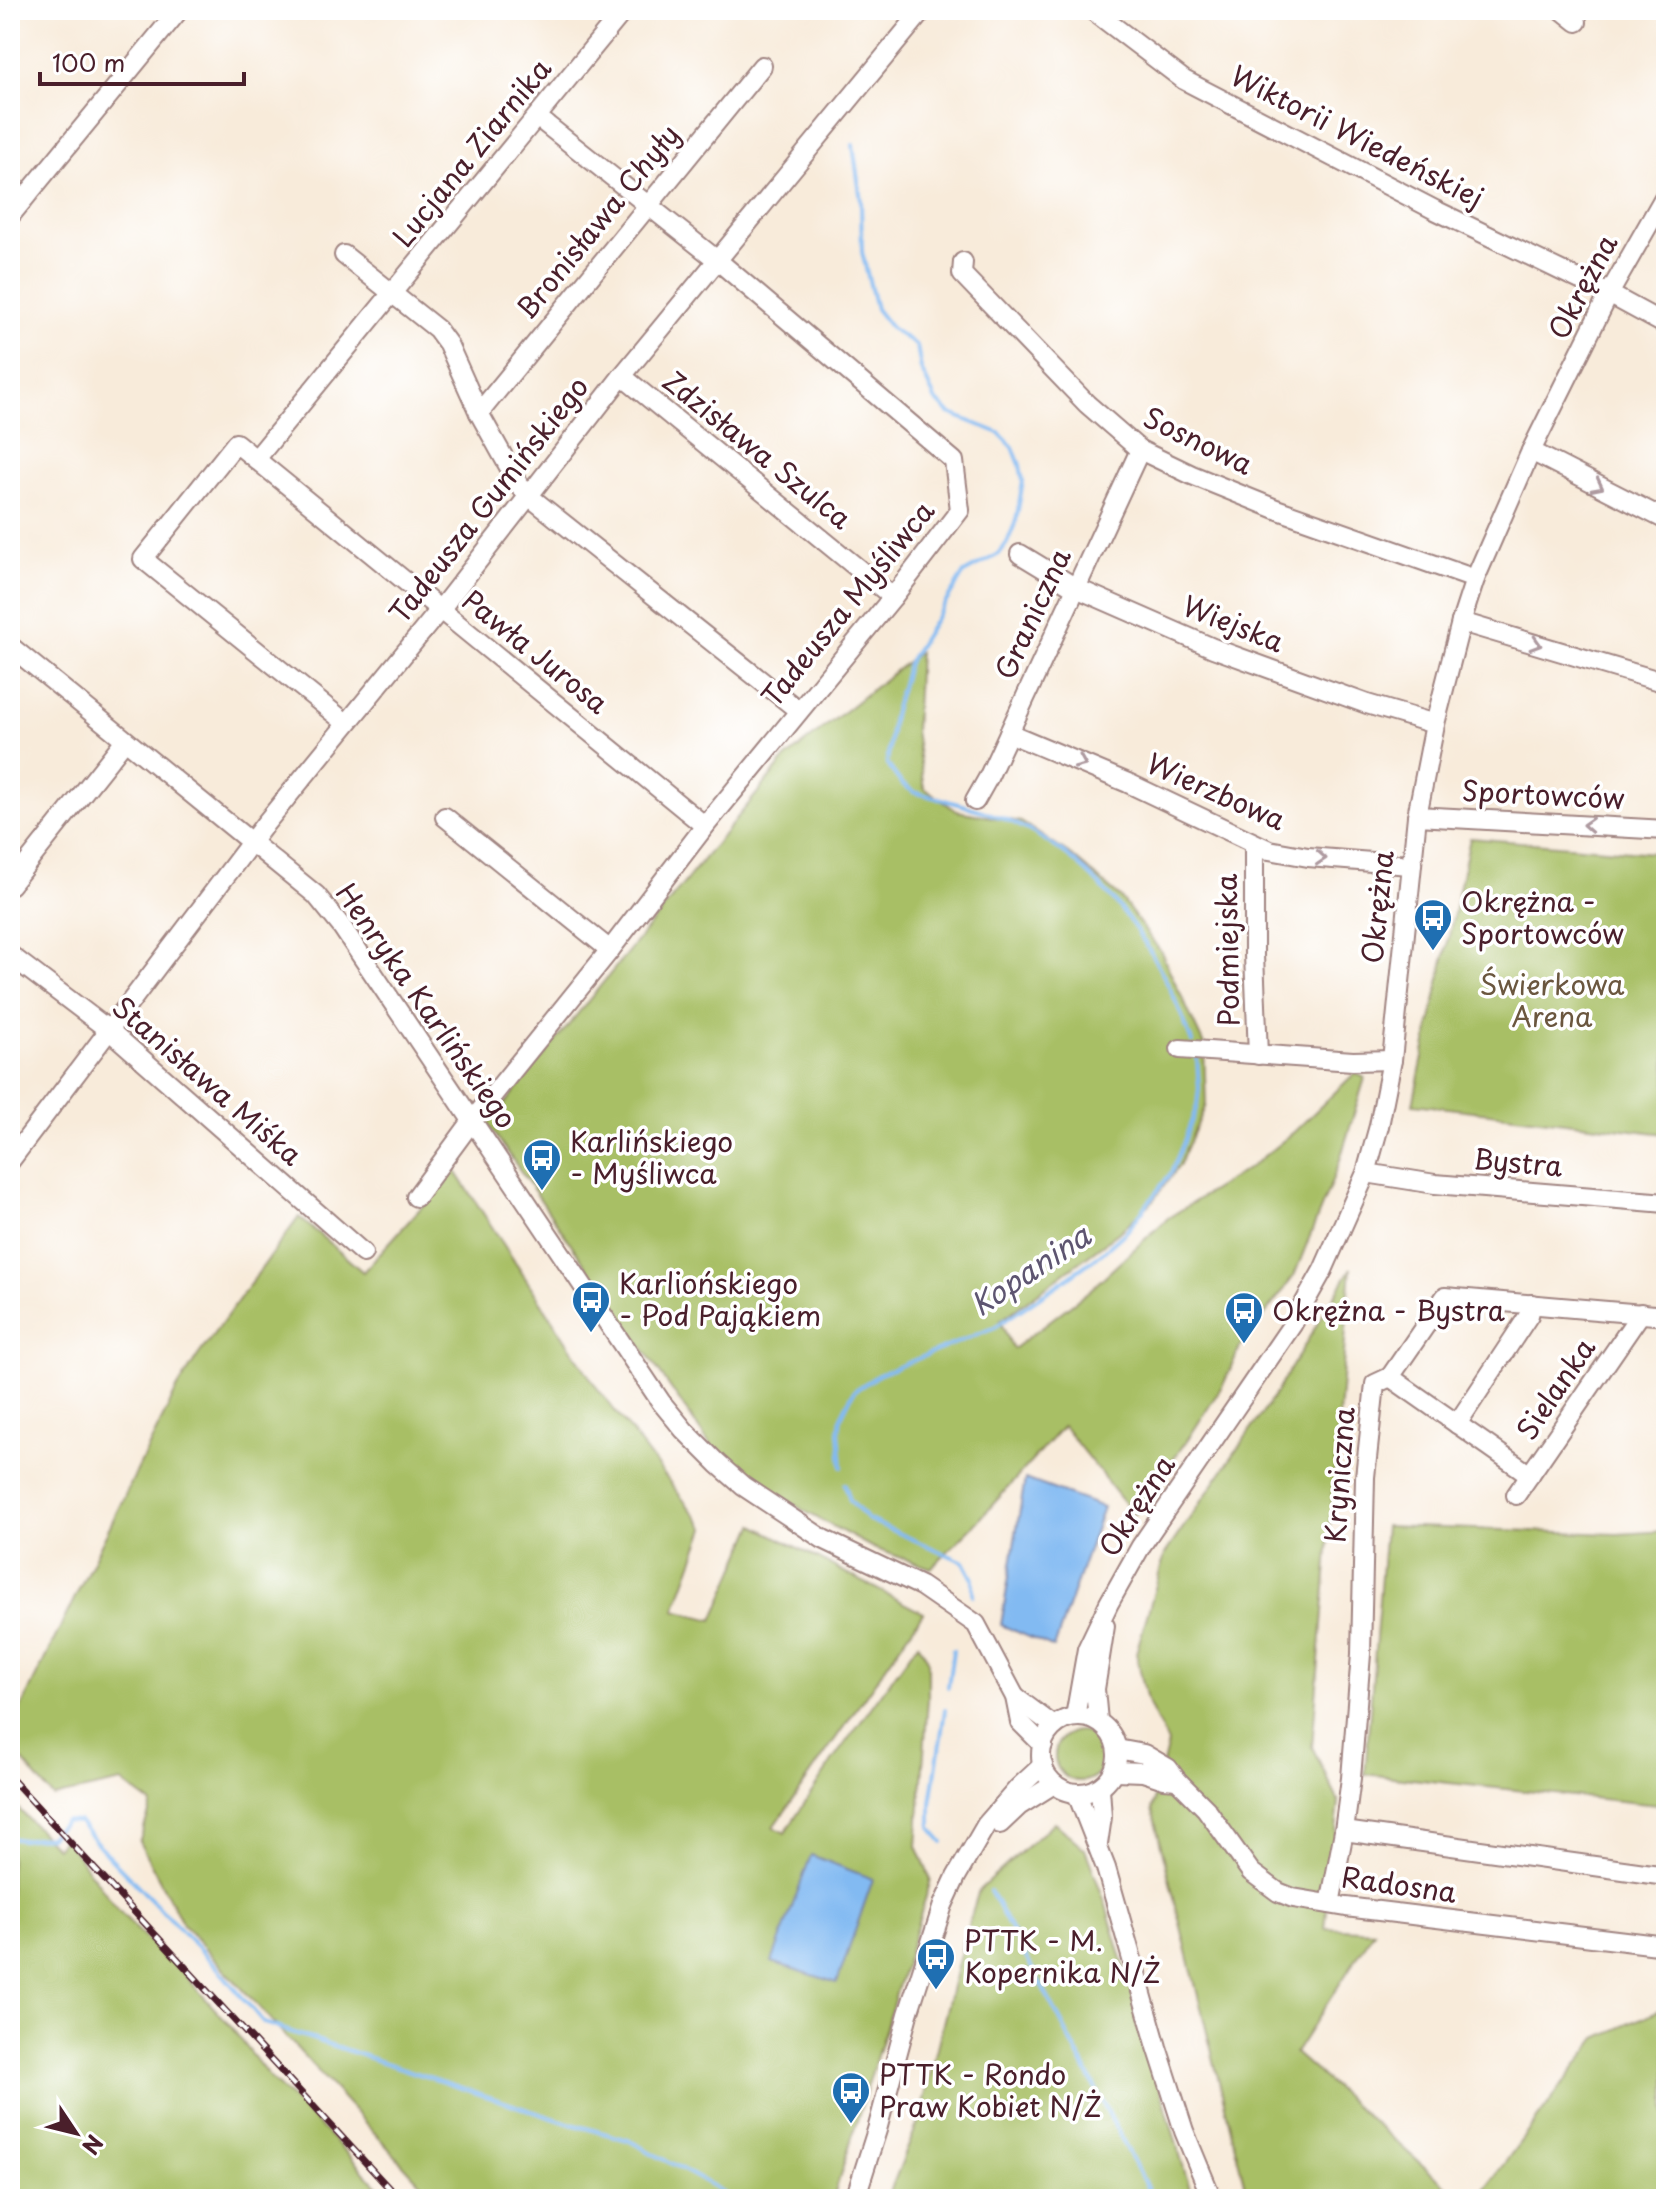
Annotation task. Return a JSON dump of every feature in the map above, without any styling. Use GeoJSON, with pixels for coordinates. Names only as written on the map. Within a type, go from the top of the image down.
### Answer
{"type":"FeatureCollection","features":[{"type":"Feature","properties":{"kind":"street"},"geometry":{"type":"LineString","coordinates":[[10,216],[179,10]]}},
{"type":"Feature","properties":{"kind":"street","name":"Lucjana Ziarnika"},"geometry":{"type":"LineString","coordinates":[[256,459],[624,10]]}},
{"type":"Feature","properties":{"kind":"street","name":"Tadeusza Gumińskiego"},"geometry":{"type":"LineString","coordinates":[[10,1161],[251,842],[530,497],[622,376],[923,10]]}},
{"type":"Feature","properties":{"kind":"street","name":"Wiktorii Wiedeńskiej"},"geometry":{"type":"LineString","coordinates":[[1092,10],[1184,80],[1666,325]]}},
{"type":"Feature","properties":{"kind":"street"},"geometry":{"type":"LineString","coordinates":[[1562,10],[1577,22]]}},
{"type":"Feature","properties":{"kind":"street","name":"Bronisława Chyły"},"geometry":{"type":"LineString","coordinates":[[479,413],[762,66]]}},
{"type":"Feature","properties":{"kind":"street","name":"Tadeusza Myśliwca"},"geometry":{"type":"LineString","coordinates":[[416,1197],[472,1121],[705,826],[893,597],[960,510],[954,461],[717,260],[537,117]]}},
{"type":"Feature","properties":{"kind":"street","name":"Okrężna"},"geometry":{"type":"LineString","coordinates":[[1075,1717],[1087,1649],[1109,1603],[1141,1546],[1292,1325],[1323,1270],[1366,1173],[1392,1060],[1417,816],[1435,724],[1461,622],[1475,579],[1531,451],[1609,294],[1666,194]]}},
{"type":"Feature","properties":{"kind":"street"},"geometry":{"type":"LineString","coordinates":[[344,255],[437,329],[448,344],[479,413],[519,485],[530,497],[798,710]]}},
{"type":"Feature","properties":{"kind":"street","name":"Sosnowa"},"geometry":{"type":"LineString","coordinates":[[963,262],[962,274],[1087,404],[1140,450],[1276,509],[1475,579]]}},
{"type":"Feature","properties":{"kind":"street","name":"Zdzisława Szulca"},"geometry":{"type":"LineString","coordinates":[[622,376],[893,597]]}},
{"type":"Feature","properties":{"kind":"street"},"geometry":{"type":"LineString","coordinates":[[256,459],[236,443],[143,559],[346,723]]}},
{"type":"Feature","properties":{"kind":"street","name":"Graniczna"},"geometry":{"type":"LineString","coordinates":[[975,801],[1140,450]]}},
{"type":"Feature","properties":{"kind":"street"},"geometry":{"type":"LineString","coordinates":[[1531,451],[1666,520]]}},
{"type":"Feature","properties":{"kind":"street","name":"Pawła Jurosa"},"geometry":{"type":"LineString","coordinates":[[256,459],[705,826]]}},
{"type":"Feature","properties":{"kind":"street","name":"Wiejska"},"geometry":{"type":"LineString","coordinates":[[1020,554],[1076,588],[1213,648],[1367,704],[1435,724]]}},
{"type":"Feature","properties":{"kind":"street"},"geometry":{"type":"LineString","coordinates":[[1461,622],[1666,683]]}},
{"type":"Feature","properties":{"kind":"street","name":"Henryka Karlińskiego"},"geometry":{"type":"LineString","coordinates":[[10,646],[316,895],[329,909],[652,1389],[684,1430],[743,1486],[800,1525],[921,1586],[976,1624],[1015,1697],[1020,1722],[1043,1745]]}},
{"type":"Feature","properties":{"kind":"street","name":"Wierzbowa"},"geometry":{"type":"LineString","coordinates":[[1009,733],[1128,783],[1269,850],[1308,857],[1410,865]]}},
{"type":"Feature","properties":{"kind":"street"},"geometry":{"type":"LineString","coordinates":[[10,885],[125,740]]}},
{"type":"Feature","properties":{"kind":"street","name":"Sportowców"},"geometry":{"type":"LineString","coordinates":[[1417,816],[1666,830]]}},
{"type":"Feature","properties":{"kind":"street"},"geometry":{"type":"LineString","coordinates":[[445,817],[610,950]]}},
{"type":"Feature","properties":{"kind":"street","name":"Podmiejska"},"geometry":{"type":"LineString","coordinates":[[1254,844],[1258,1055]]}},
{"type":"Feature","properties":{"kind":"street","name":"Stanisława Miśka"},"geometry":{"type":"LineString","coordinates":[[10,955],[110,1031],[363,1253]]}},
{"type":"Feature","properties":{"kind":"street","name":"Podmiejska"},"geometry":{"type":"LineString","coordinates":[[1180,1049],[1353,1061],[1392,1060]]}},
{"type":"Feature","properties":{"kind":"street","name":"Bystra"},"geometry":{"type":"LineString","coordinates":[[1366,1173],[1435,1184],[1666,1203]]}},
{"type":"Feature","properties":{"kind":"street","name":"Kryniczna"},"geometry":{"type":"LineString","coordinates":[[1330,1904],[1351,1778],[1361,1654],[1365,1477],[1375,1384],[1390,1377],[1445,1297],[1666,1316]]}},
{"type":"Feature","properties":{"kind":"street"},"geometry":{"type":"LineString","coordinates":[[1457,1424],[1529,1315],[1532,1304]]}},
{"type":"Feature","properties":{"kind":"street","name":"Sielanka"},"geometry":{"type":"LineString","coordinates":[[1516,1495],[1641,1313]]}},
{"type":"Feature","properties":{"kind":"street"},"geometry":{"type":"LineString","coordinates":[[1390,1377],[1530,1475]]}},
{"type":"Feature","properties":{"kind":"street","name":"Okrężna"},"geometry":{"type":"LineString","coordinates":[[1098,1721],[1095,1689],[1109,1603]]}},
{"type":"Feature","properties":{"kind":"street","name":"Henryka Karlińskiego"},"geometry":{"type":"LineString","coordinates":[[1015,1697],[1054,1726]]}},
{"type":"Feature","properties":{"kind":"street"},"geometry":{"type":"LineString","coordinates":[[1087,1717],[1098,1721],[1114,1738],[1118,1760],[1115,1771],[1100,1788],[1077,1794],[1065,1791],[1054,1784],[1043,1765],[1041,1755],[1047,1735],[1064,1720],[1087,1717]]}},
{"type":"Feature","properties":{"kind":"street","name":"Radosna"},"geometry":{"type":"LineString","coordinates":[[1117,1749],[1144,1754],[1168,1768],[1206,1809],[1251,1872],[1278,1892],[1293,1898],[1666,1946]]}},
{"type":"Feature","properties":{"kind":"street"},"geometry":{"type":"LineString","coordinates":[[855,2199],[943,1905],[986,1825],[1043,1765]]}},
{"type":"Feature","properties":{"kind":"street"},"geometry":{"type":"LineString","coordinates":[[1115,1771],[1136,1771],[1177,1780]]}},
{"type":"Feature","properties":{"kind":"street"},"geometry":{"type":"LineString","coordinates":[[972,1851],[1009,1814],[1054,1784]]}},
{"type":"Feature","properties":{"kind":"street"},"geometry":{"type":"LineString","coordinates":[[1098,1844],[1102,1817],[1100,1788]]}},
{"type":"Feature","properties":{"kind":"street"},"geometry":{"type":"LineString","coordinates":[[1077,1794],[1098,1844],[1184,2131],[1212,2199]]}},
{"type":"Feature","properties":{"kind":"street","name":"Radosna"},"geometry":{"type":"LineString","coordinates":[[1344,1831],[1666,1876]]}},
{"type":"Feature","properties":{"kind":"green space"},"geometry":{"type":"Polygon","coordinates":[[[919,652],[915,731],[924,788],[957,811],[1021,822],[1073,857],[1120,897],[1161,952],[1204,1045],[1206,1105],[1179,1166],[1150,1204],[1118,1233],[1000,1321],[1013,1349],[1090,1290],[1168,1218],[1252,1166],[1295,1131],[1355,1073],[1365,1078],[1338,1166],[1294,1276],[1240,1347],[1224,1383],[1134,1515],[1063,1426],[979,1520],[931,1568],[873,1548],[806,1512],[717,1455],[488,1124],[785,759],[919,652]]]}},
{"type":"Feature","properties":{"kind":"green space","name":"Świerkowa Arena"},"geometry":{"type":"Polygon","coordinates":[[[1470,838],[1666,854],[1666,1134],[1413,1104],[1470,838]]]}},
{"type":"Feature","properties":{"kind":"green space"},"geometry":{"type":"Polygon","coordinates":[[[455,1170],[595,1385],[705,1528],[675,1610],[713,1620],[754,1525],[923,1613],[774,1827],[785,1833],[833,1760],[918,1643],[928,1659],[928,1700],[917,1846],[931,1880],[833,2199],[435,2199],[183,1924],[139,1842],[152,1804],[122,1782],[53,1797],[10,1746],[10,1730],[177,1389],[299,1217],[363,1272],[455,1170]]]}},
{"type":"Feature","properties":{"kind":"green space"},"geometry":{"type":"Polygon","coordinates":[[[1351,1268],[1312,1747],[1339,1802],[1325,1928],[1374,1931],[1295,2053],[1461,2199],[1248,2199],[1152,1809],[1168,1743],[1147,1701],[1136,1653],[1165,1554],[1274,1396],[1351,1268]]]}},
{"type":"Feature","properties":{"kind":"green space"},"geometry":{"type":"Polygon","coordinates":[[[1385,1526],[1617,1534],[1666,1531],[1666,1806],[1365,1774],[1385,1526]]]}},
{"type":"Feature","properties":{"kind":"green space"},"geometry":{"type":"Polygon","coordinates":[[[1080,1731],[1098,1738],[1105,1756],[1098,1774],[1080,1781],[1062,1774],[1055,1756],[1062,1738],[1080,1731]]]}},
{"type":"Feature","properties":{"kind":"green space"},"geometry":{"type":"Polygon","coordinates":[[[10,1800],[56,1848],[64,1838],[120,1912],[182,1972],[231,2027],[270,2078],[390,2199],[10,2199],[10,1800]]]}},
{"type":"Feature","properties":{"kind":"green space"},"geometry":{"type":"Polygon","coordinates":[[[1054,1822],[1085,1849],[1105,1902],[1193,2199],[887,2199],[919,2120],[979,1890],[1054,1822]]]}},
{"type":"Feature","properties":{"kind":"green space"},"geometry":{"type":"Polygon","coordinates":[[[1666,2007],[1666,2199],[1478,2199],[1597,2038],[1666,2007]]]}},
{"type":"Feature","properties":{"kind":"water"},"geometry":{"type":"Polygon","coordinates":[[[1025,1479],[1103,1507],[1054,1648],[1001,1625],[1025,1479]]]}},
{"type":"Feature","properties":{"kind":"water"},"geometry":{"type":"Polygon","coordinates":[[[811,1855],[873,1879],[837,1983],[772,1962],[811,1855]]]}},
{"type":"Feature","properties":{"kind":"waterway","name":"Kopanina"},"geometry":{"type":"LineString","coordinates":[[853,145],[861,201],[862,252],[876,309],[891,328],[917,346],[921,369],[935,399],[949,413],[999,433],[1013,447],[1023,481],[1016,521],[1007,543],[999,554],[964,573],[908,663],[893,715],[887,764],[901,783],[914,792],[977,809],[1014,823],[1075,862],[1125,914],[1145,944],[1179,1008],[1192,1042]]}},
{"type":"Feature","properties":{"kind":"waterway","name":"Kopanina"},"geometry":{"type":"LineString","coordinates":[[842,1467],[841,1417],[854,1391],[878,1375],[995,1327],[1101,1254],[1127,1231],[1171,1173],[1183,1144],[1197,1106],[1197,1057]]}},
{"type":"Feature","properties":{"kind":"waterway","name":"Kopanina"},"geometry":{"type":"LineString","coordinates":[[845,1484],[850,1500],[867,1519],[964,1562],[973,1579],[973,1596]]}},
{"type":"Feature","properties":{"kind":"waterway","name":"Kopanina"},"geometry":{"type":"LineString","coordinates":[[948,1687],[953,1650]]}},
{"type":"Feature","properties":{"kind":"waterway","name":"Kopanina"},"geometry":{"type":"LineString","coordinates":[[943,1842],[931,1828],[931,1803],[945,1710]]}},
{"type":"Feature","properties":{"kind":"waterway"},"geometry":{"type":"LineString","coordinates":[[10,1838],[22,1840],[50,1836],[65,1821],[79,1822],[215,1965],[264,2023],[628,2140],[731,2199]]}},
{"type":"Feature","properties":{"kind":"waterway","name":"Kopanina"},"geometry":{"type":"LineString","coordinates":[[990,1891],[1153,2199]]}},
{"type":"Feature","properties":{"kind":"railway"},"geometry":{"type":"LineString","coordinates":[[10,1777],[399,2199]]}},
{"type":"Feature","properties":{"kind":"place","name":"Okrężna - Sportowców"},"geometry":{"type":"Point","coordinates":[1433,952]}},
{"type":"Feature","properties":{"kind":"place","name":"Karlińskiego - Myśliwca"},"geometry":{"type":"Point","coordinates":[542,1192]}},
{"type":"Feature","properties":{"kind":"place","name":"Karliońskiego - Pod Pająkiem"},"geometry":{"type":"Point","coordinates":[591,1334]}},
{"type":"Feature","properties":{"kind":"place","name":"Okrężna - Bystra"},"geometry":{"type":"Point","coordinates":[1244,1345]}},
{"type":"Feature","properties":{"kind":"place","name":"PTTK - M. Kopernika N/Ż"},"geometry":{"type":"Point","coordinates":[936,1991]}},
{"type":"Feature","properties":{"kind":"place","name":"PTTK - Rondo Praw Kobiet N/Ż"},"geometry":{"type":"Point","coordinates":[851,2125]}}]}
